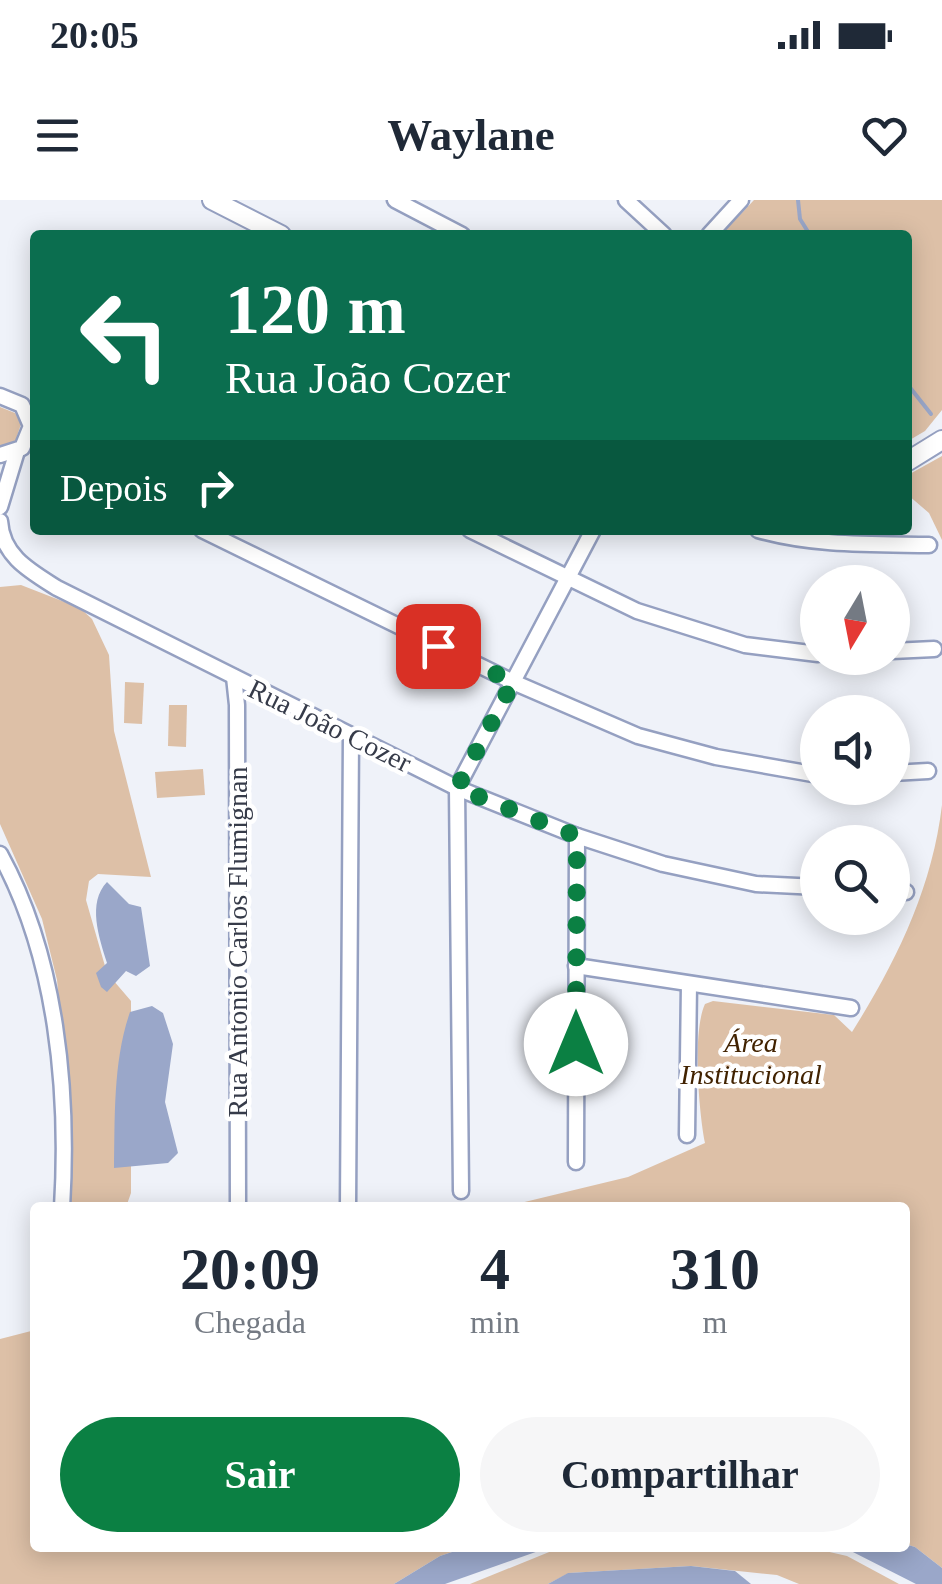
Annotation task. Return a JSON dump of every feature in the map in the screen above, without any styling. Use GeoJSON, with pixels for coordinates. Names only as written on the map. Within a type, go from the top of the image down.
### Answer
{"type":"FeatureCollection","features":[{"type":"Feature","properties":{"kind":"street"},"geometry":{"type":"LineString","coordinates":[[212,200],[271,230]]}},
{"type":"Feature","properties":{"kind":"street"},"geometry":{"type":"LineString","coordinates":[[395,200],[452,230]]}},
{"type":"Feature","properties":{"kind":"street"},"geometry":{"type":"LineString","coordinates":[[626,200],[659,230]]}},
{"type":"Feature","properties":{"kind":"street"},"geometry":{"type":"LineString","coordinates":[[713,230],[741,200]]}},
{"type":"Feature","properties":{"kind":"street"},"geometry":{"type":"LineString","coordinates":[[0,396],[17,401],[30,420],[28,438],[17,451],[0,506]]}},
{"type":"Feature","properties":{"kind":"street"},"geometry":{"type":"LineString","coordinates":[[912,459],[942,440]]}},
{"type":"Feature","properties":{"kind":"street"},"geometry":{"type":"LineString","coordinates":[[0,455],[17,451]]}},
{"type":"Feature","properties":{"kind":"street","name":"Rua João Cozer"},"geometry":{"type":"LineString","coordinates":[[0,520],[6,547],[31,572],[56,588],[457,788],[577,836],[663,864],[756,884],[800,887]]}},
{"type":"Feature","properties":{"kind":"street"},"geometry":{"type":"LineString","coordinates":[[212,535],[513,682],[638,736],[730,760],[800,772]]}},
{"type":"Feature","properties":{"kind":"street"},"geometry":{"type":"LineString","coordinates":[[480,535],[637,611],[744,645],[800,652]]}},
{"type":"Feature","properties":{"kind":"street"},"geometry":{"type":"LineString","coordinates":[[461,1192],[457,788],[590,535]]}},
{"type":"Feature","properties":{"kind":"street"},"geometry":{"type":"LineString","coordinates":[[776,535],[850,544],[930,544]]}},
{"type":"Feature","properties":{"kind":"street"},"geometry":{"type":"LineString","coordinates":[[910,650],[934,649]]}},
{"type":"Feature","properties":{"kind":"street","name":"Rua Antonio Carlos Flumignan"},"geometry":{"type":"LineString","coordinates":[[234,677],[238,1202]]}},
{"type":"Feature","properties":{"kind":"street"},"geometry":{"type":"LineString","coordinates":[[348,1202],[351,735]]}},
{"type":"Feature","properties":{"kind":"street"},"geometry":{"type":"LineString","coordinates":[[910,772],[928,771]]}},
{"type":"Feature","properties":{"kind":"street"},"geometry":{"type":"LineString","coordinates":[[576,1162],[577,836]]}},
{"type":"Feature","properties":{"kind":"street"},"geometry":{"type":"LineString","coordinates":[[0,854],[12,876],[46,975],[59,1066],[62,1202]]}},
{"type":"Feature","properties":{"kind":"street"},"geometry":{"type":"LineString","coordinates":[[576,966],[851,1008]]}},
{"type":"Feature","properties":{"kind":"street"},"geometry":{"type":"LineString","coordinates":[[687,1135],[688,984]]}},
{"type":"Feature","properties":{"kind":"green space"},"geometry":{"type":"Polygon","coordinates":[[[754,200],[942,200],[942,410],[925,431],[912,439],[912,230],[726,230],[754,200]]]}},
{"type":"Feature","properties":{"kind":"green space"},"geometry":{"type":"Polygon","coordinates":[[[0,407],[15,413],[21,424],[15,442],[0,448],[0,407]]]}},
{"type":"Feature","properties":{"kind":"green space"},"geometry":{"type":"Polygon","coordinates":[[[942,456],[942,540],[929,513],[912,498],[912,473],[942,456]]]}},
{"type":"Feature","properties":{"kind":"green space"},"geometry":{"type":"Polygon","coordinates":[[[21,585],[80,608],[92,619],[109,655],[114,731],[151,877],[98,874],[89,881],[86,900],[107,973],[131,1001],[131,1193],[128,1202],[70,1202],[71,1133],[57,980],[42,919],[0,824],[0,587],[21,585]]]}},
{"type":"Feature","properties":{"kind":"green space"},"geometry":{"type":"Polygon","coordinates":[[[125,682],[144,683],[142,724],[124,723],[125,682]]]}},
{"type":"Feature","properties":{"kind":"green space"},"geometry":{"type":"Polygon","coordinates":[[[169,705],[187,705],[186,747],[168,746],[169,705]]]}},
{"type":"Feature","properties":{"kind":"green space"},"geometry":{"type":"Polygon","coordinates":[[[203,769],[205,795],[157,798],[155,772],[203,769]]]}},
{"type":"Feature","properties":{"kind":"green space","name":"Área Institucional"},"geometry":{"type":"Polygon","coordinates":[[[942,805],[942,1568],[910,1546],[910,1202],[525,1202],[628,1177],[705,1143],[698,1052],[705,1004],[713,1001],[834,1015],[852,1032],[905,935],[910,935],[910,924],[930,866],[942,805]]]}},
{"type":"Feature","properties":{"kind":"green space"},"geometry":{"type":"Polygon","coordinates":[[[30,1331],[30,1552],[452,1552],[394,1584],[0,1584],[0,1339],[30,1331]]]}},
{"type":"Feature","properties":{"kind":"green space"},"geometry":{"type":"Polygon","coordinates":[[[549,1552],[830,1552],[847,1556],[899,1584],[799,1584],[777,1575],[691,1566],[569,1573],[548,1584],[470,1584],[549,1552]]]}},
{"type":"Feature","properties":{"kind":"water"},"geometry":{"type":"Polygon","coordinates":[[[107,882],[129,904],[141,907],[150,966],[136,976],[126,971],[107,992],[96,973],[107,963],[96,910],[107,882]]]}},
{"type":"Feature","properties":{"kind":"water"},"geometry":{"type":"Polygon","coordinates":[[[152,1006],[163,1013],[173,1044],[165,1102],[178,1153],[168,1163],[114,1168],[116,1089],[124,1031],[130,1012],[152,1006]]]}},
{"type":"Feature","properties":{"kind":"water"},"geometry":{"type":"Polygon","coordinates":[[[910,1546],[915,1547],[942,1568],[942,1584],[916,1584],[853,1552],[910,1552],[910,1546]]]}},
{"type":"Feature","properties":{"kind":"water"},"geometry":{"type":"Polygon","coordinates":[[[452,1552],[536,1552],[445,1584],[394,1584],[452,1552]]]}},
{"type":"Feature","properties":{"kind":"water"},"geometry":{"type":"Polygon","coordinates":[[[691,1566],[735,1571],[751,1584],[548,1584],[568,1573],[691,1566]]]}},
{"type":"Feature","properties":{"kind":"waterway"},"geometry":{"type":"LineString","coordinates":[[798,200],[800,219],[807,230]]}},
{"type":"Feature","properties":{"kind":"waterway"},"geometry":{"type":"LineString","coordinates":[[912,390],[931,414]]}},
{"type":"Feature","properties":{"kind":"route"},"geometry":{"type":"LineString","coordinates":[[438,646],[513,682],[457,788],[577,836],[576,1044]]}}]}
